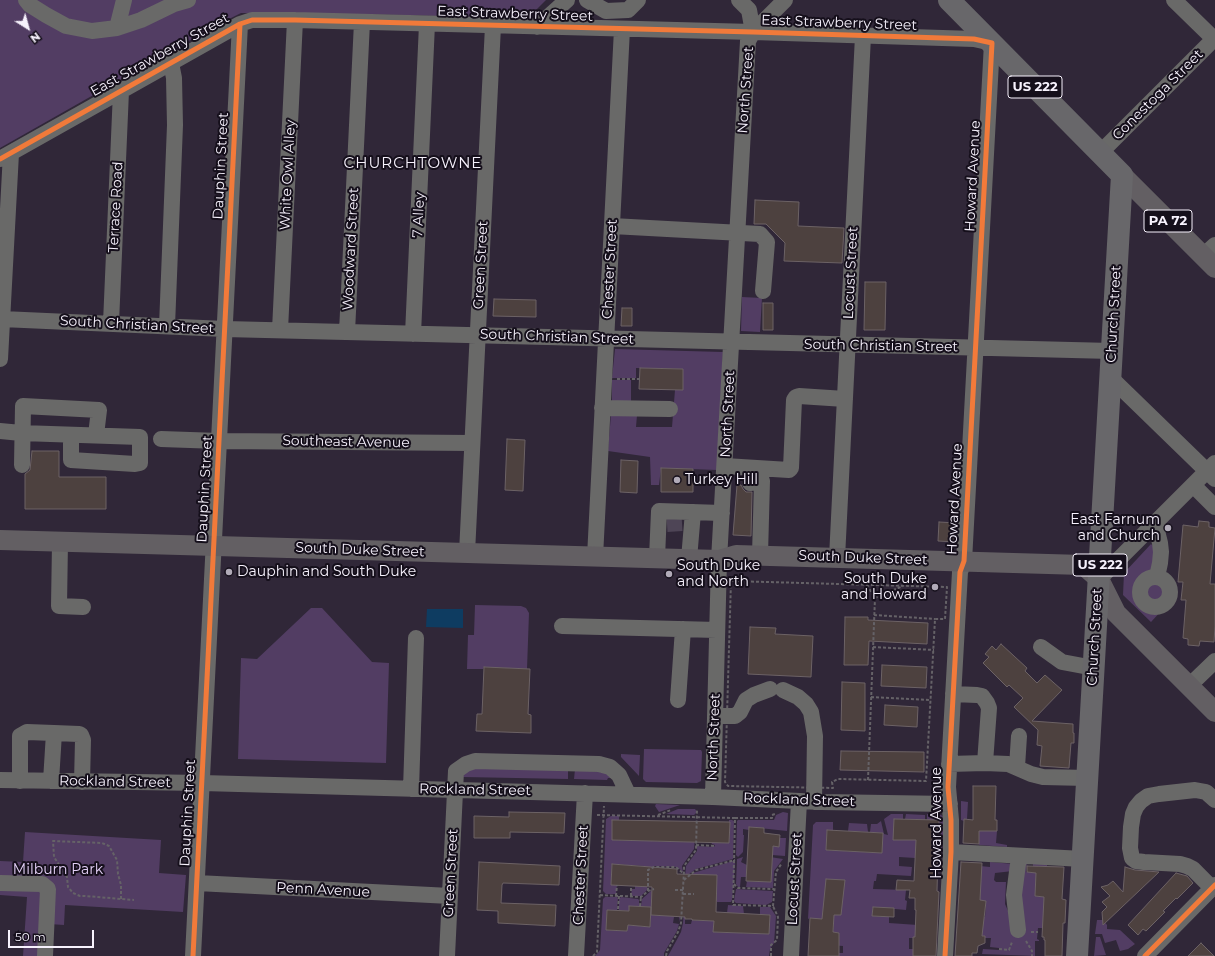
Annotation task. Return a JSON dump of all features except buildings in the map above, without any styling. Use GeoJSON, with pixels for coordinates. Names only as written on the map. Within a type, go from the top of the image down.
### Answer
{"type":"FeatureCollection","features":[{"type":"Feature","properties":{"kind":"highway","name":"US 222"},"geometry":{"type":"LineString","coordinates":[[949,0],[1122,175]]}},
{"type":"Feature","properties":{"kind":"highway","name":"Church Street"},"geometry":{"type":"LineString","coordinates":[[1078,956],[1122,175]]}},
{"type":"Feature","properties":{"kind":"main road","name":"PA 72"},"geometry":{"type":"LineString","coordinates":[[1122,175],[1211,256]]}},
{"type":"Feature","properties":{"kind":"main road","name":"South Duke Street"},"geometry":{"type":"LineString","coordinates":[[0,540],[719,560],[736,566],[962,567]]}},
{"type":"Feature","properties":{"kind":"main road","name":"South Duke Street"},"geometry":{"type":"LineString","coordinates":[[719,560],[736,555],[837,558],[962,567],[981,574],[1099,579]]}},
{"type":"Feature","properties":{"kind":"main road"},"geometry":{"type":"LineString","coordinates":[[1099,579],[1116,613],[1215,712]]}},
{"type":"Feature","properties":{"kind":"street"},"geometry":{"type":"LineString","coordinates":[[26,0],[30,5],[66,26],[92,31],[117,28],[141,20],[174,4],[188,0]]}},
{"type":"Feature","properties":{"kind":"street"},"geometry":{"type":"LineString","coordinates":[[117,28],[124,0]]}},
{"type":"Feature","properties":{"kind":"street"},"geometry":{"type":"LineString","coordinates":[[538,27],[567,0]]}},
{"type":"Feature","properties":{"kind":"street"},"geometry":{"type":"LineString","coordinates":[[587,0],[606,11],[628,10],[638,0]]}},
{"type":"Feature","properties":{"kind":"street"},"geometry":{"type":"LineString","coordinates":[[739,0],[749,10],[753,32]]}},
{"type":"Feature","properties":{"kind":"street"},"geometry":{"type":"LineString","coordinates":[[753,32],[785,0]]}},
{"type":"Feature","properties":{"kind":"street"},"geometry":{"type":"LineString","coordinates":[[1174,0],[1215,39]]}},
{"type":"Feature","properties":{"kind":"street","name":"East Strawberry Street"},"geometry":{"type":"LineString","coordinates":[[6,156],[240,24],[252,20],[753,32],[974,39],[992,43]]}},
{"type":"Feature","properties":{"kind":"street","name":"White Owl Alley"},"geometry":{"type":"LineString","coordinates":[[280,330],[295,20]]}},
{"type":"Feature","properties":{"kind":"street","name":"Woodward Street"},"geometry":{"type":"LineString","coordinates":[[347,332],[362,22]]}},
{"type":"Feature","properties":{"kind":"street","name":"Dauphin Street"},"geometry":{"type":"LineString","coordinates":[[193,956],[240,24]]}},
{"type":"Feature","properties":{"kind":"street","name":"7 Alley"},"geometry":{"type":"LineString","coordinates":[[413,334],[427,24]]}},
{"type":"Feature","properties":{"kind":"street","name":"Green Street"},"geometry":{"type":"LineString","coordinates":[[467,553],[493,26]]}},
{"type":"Feature","properties":{"kind":"street","name":"Chester Street"},"geometry":{"type":"LineString","coordinates":[[595,557],[622,29]]}},
{"type":"Feature","properties":{"kind":"street","name":"North Street"},"geometry":{"type":"LineString","coordinates":[[705,796],[721,716],[718,630],[719,560],[748,41],[753,32]]}},
{"type":"Feature","properties":{"kind":"street","name":"Locust Street"},"geometry":{"type":"LineString","coordinates":[[837,558],[863,36]]}},
{"type":"Feature","properties":{"kind":"street","name":"Conestoga Street"},"geometry":{"type":"LineString","coordinates":[[1100,153],[1215,39]]}},
{"type":"Feature","properties":{"kind":"street","name":"Howard Avenue"},"geometry":{"type":"LineString","coordinates":[[945,956],[951,852],[951,820],[948,787],[949,764],[962,567],[992,43]]}},
{"type":"Feature","properties":{"kind":"street"},"geometry":{"type":"LineString","coordinates":[[167,326],[175,125],[174,78],[171,63]]}},
{"type":"Feature","properties":{"kind":"street","name":"Terrace Road"},"geometry":{"type":"LineString","coordinates":[[111,323],[121,91]]}},
{"type":"Feature","properties":{"kind":"street"},"geometry":{"type":"LineString","coordinates":[[0,359],[6,156]]}},
{"type":"Feature","properties":{"kind":"street"},"geometry":{"type":"LineString","coordinates":[[612,226],[760,234],[767,242],[763,291]]}},
{"type":"Feature","properties":{"kind":"street","name":"South Christian Street"},"geometry":{"type":"LineString","coordinates":[[2,319],[225,329],[1112,351]]}},
{"type":"Feature","properties":{"kind":"street"},"geometry":{"type":"LineString","coordinates":[[1099,579],[1193,485],[1212,471],[1111,378]]}},
{"type":"Feature","properties":{"kind":"street"},"geometry":{"type":"LineString","coordinates":[[724,473],[789,470],[791,468],[794,400],[796,397],[845,399]]}},
{"type":"Feature","properties":{"kind":"street"},"geometry":{"type":"LineString","coordinates":[[22,465],[23,406],[99,410],[96,434]]}},
{"type":"Feature","properties":{"kind":"street"},"geometry":{"type":"LineString","coordinates":[[602,408],[670,409]]}},
{"type":"Feature","properties":{"kind":"street"},"geometry":{"type":"LineString","coordinates":[[0,431],[140,437],[140,463],[135,464],[71,460],[71,435]]}},
{"type":"Feature","properties":{"kind":"street","name":"Southeast Avenue"},"geometry":{"type":"LineString","coordinates":[[161,439],[219,441],[472,443]]}},
{"type":"Feature","properties":{"kind":"street"},"geometry":{"type":"LineString","coordinates":[[724,473],[754,476],[753,482],[760,555]]}},
{"type":"Feature","properties":{"kind":"street"},"geometry":{"type":"LineString","coordinates":[[1193,485],[1215,507]]}},
{"type":"Feature","properties":{"kind":"street"},"geometry":{"type":"LineString","coordinates":[[657,558],[677,527],[722,513]]}},
{"type":"Feature","properties":{"kind":"street"},"geometry":{"type":"LineString","coordinates":[[1155,522],[1161,552],[1157,578]]}},
{"type":"Feature","properties":{"kind":"street"},"geometry":{"type":"LineString","coordinates":[[677,527],[689,559]]}},
{"type":"Feature","properties":{"kind":"street"},"geometry":{"type":"LineString","coordinates":[[60,542],[59,606],[83,607]]}},
{"type":"Feature","properties":{"kind":"street"},"geometry":{"type":"LineString","coordinates":[[562,626],[718,630]]}},
{"type":"Feature","properties":{"kind":"street"},"geometry":{"type":"LineString","coordinates":[[678,700],[683,629]]}},
{"type":"Feature","properties":{"kind":"street"},"geometry":{"type":"LineString","coordinates":[[411,789],[416,638]]}},
{"type":"Feature","properties":{"kind":"street"},"geometry":{"type":"LineString","coordinates":[[1041,647],[1062,662],[1094,668]]}},
{"type":"Feature","properties":{"kind":"street"},"geometry":{"type":"LineString","coordinates":[[1189,686],[1215,661]]}},
{"type":"Feature","properties":{"kind":"street","name":"Locust Street"},"geometry":{"type":"LineString","coordinates":[[721,716],[735,716],[738,714],[746,700],[754,695],[777,690],[798,697],[806,704],[810,712],[815,736],[792,956]]}},
{"type":"Feature","properties":{"kind":"street"},"geometry":{"type":"LineString","coordinates":[[953,694],[982,696],[987,703],[989,708],[986,763]]}},
{"type":"Feature","properties":{"kind":"street"},"geometry":{"type":"LineString","coordinates":[[20,781],[20,736],[27,732],[54,732],[81,735],[83,740],[82,782]]}},
{"type":"Feature","properties":{"kind":"street"},"geometry":{"type":"LineString","coordinates":[[51,781],[54,732]]}},
{"type":"Feature","properties":{"kind":"street"},"geometry":{"type":"LineString","coordinates":[[1017,767],[1019,736]]}},
{"type":"Feature","properties":{"kind":"street","name":"Green Street"},"geometry":{"type":"LineString","coordinates":[[447,956],[456,771],[466,764],[476,761],[599,764],[610,767],[619,775],[628,794]]}},
{"type":"Feature","properties":{"kind":"street"},"geometry":{"type":"LineString","coordinates":[[949,764],[1008,764],[1031,774],[1043,777],[1087,778]]}},
{"type":"Feature","properties":{"kind":"street","name":"Rockland Street"},"geometry":{"type":"LineString","coordinates":[[0,780],[202,783],[705,796],[809,797],[950,804]]}},
{"type":"Feature","properties":{"kind":"street"},"geometry":{"type":"LineString","coordinates":[[1145,956],[1214,887],[1193,869],[1187,866],[1180,864],[1144,862],[1132,858],[1130,848],[1131,827],[1133,814],[1136,807],[1148,796],[1196,790],[1206,792],[1215,800]]}},
{"type":"Feature","properties":{"kind":"street","name":"Chester Street"},"geometry":{"type":"LineString","coordinates":[[576,956],[585,793]]}},
{"type":"Feature","properties":{"kind":"street"},"geometry":{"type":"LineString","coordinates":[[951,852],[1083,860]]}},
{"type":"Feature","properties":{"kind":"street"},"geometry":{"type":"LineString","coordinates":[[1018,930],[1014,895],[1019,856]]}},
{"type":"Feature","properties":{"kind":"street"},"geometry":{"type":"LineString","coordinates":[[0,883],[42,884],[48,889],[45,956]]}},
{"type":"Feature","properties":{"kind":"street","name":"Penn Avenue"},"geometry":{"type":"LineString","coordinates":[[197,883],[450,896]]}},
{"type":"Feature","properties":{"kind":"path"},"geometry":{"type":"LineString","coordinates":[[604,379],[640,379]]}},
{"type":"Feature","properties":{"kind":"path"},"geometry":{"type":"LineString","coordinates":[[874,615],[945,619],[947,587],[731,581],[721,716],[725,782],[728,786],[809,797],[833,788],[832,782],[838,779],[926,781],[935,619]]}},
{"type":"Feature","properties":{"kind":"path"},"geometry":{"type":"LineString","coordinates":[[867,585],[875,598],[868,780]]}},
{"type":"Feature","properties":{"kind":"path"},"geometry":{"type":"LineString","coordinates":[[875,598],[904,586]]}},
{"type":"Feature","properties":{"kind":"path"},"geometry":{"type":"LineString","coordinates":[[873,647],[934,650]]}},
{"type":"Feature","properties":{"kind":"path"},"geometry":{"type":"LineString","coordinates":[[871,697],[931,700]]}},
{"type":"Feature","properties":{"kind":"path"},"geometry":{"type":"LineString","coordinates":[[666,956],[681,923],[684,866],[696,850],[697,817],[705,796]]}},
{"type":"Feature","properties":{"kind":"path"},"geometry":{"type":"LineString","coordinates":[[593,956],[597,952],[604,815],[604,805],[600,805]]}},
{"type":"Feature","properties":{"kind":"path"},"geometry":{"type":"LineString","coordinates":[[594,814],[772,818],[772,815],[777,813]]}},
{"type":"Feature","properties":{"kind":"path"},"geometry":{"type":"LineString","coordinates":[[735,818],[734,905],[773,906]]}},
{"type":"Feature","properties":{"kind":"path"},"geometry":{"type":"LineString","coordinates":[[120,899],[121,881],[118,874],[117,860],[109,846],[102,843],[53,841],[54,857],[67,877],[68,887],[73,893],[80,896],[120,899],[134,900]]}},
{"type":"Feature","properties":{"kind":"path"},"geometry":{"type":"LineString","coordinates":[[696,845],[713,845],[711,842]]}},
{"type":"Feature","properties":{"kind":"path"},"geometry":{"type":"LineString","coordinates":[[684,880],[696,870],[735,860]]}},
{"type":"Feature","properties":{"kind":"path"},"geometry":{"type":"LineString","coordinates":[[771,956],[771,945],[777,940],[778,917],[773,906],[776,872],[783,862]]}},
{"type":"Feature","properties":{"kind":"path"},"geometry":{"type":"LineString","coordinates":[[648,892],[648,870],[654,867],[676,868],[684,874]]}},
{"type":"Feature","properties":{"kind":"path"},"geometry":{"type":"LineString","coordinates":[[734,884],[738,888],[774,889]]}},
{"type":"Feature","properties":{"kind":"path"},"geometry":{"type":"LineString","coordinates":[[617,885],[618,909]]}},
{"type":"Feature","properties":{"kind":"path"},"geometry":{"type":"LineString","coordinates":[[631,886],[631,896]]}},
{"type":"Feature","properties":{"kind":"path"},"geometry":{"type":"LineString","coordinates":[[640,906],[641,898],[654,889]]}},
{"type":"Feature","properties":{"kind":"path"},"geometry":{"type":"LineString","coordinates":[[675,890],[683,890]]}},
{"type":"Feature","properties":{"kind":"path"},"geometry":{"type":"LineString","coordinates":[[683,894],[694,894]]}},
{"type":"Feature","properties":{"kind":"path"},"geometry":{"type":"LineString","coordinates":[[600,895],[631,896],[641,898]]}},
{"type":"Feature","properties":{"kind":"path"},"geometry":{"type":"LineString","coordinates":[[999,949],[1009,950],[1018,930]]}},
{"type":"Feature","properties":{"kind":"path"},"geometry":{"type":"LineString","coordinates":[[1018,930],[1032,951],[1032,956]]}},
{"type":"Feature","properties":{"kind":"green space"},"geometry":{"type":"Polygon","coordinates":[[[0,0],[546,0],[527,19],[407,15],[241,13],[215,26],[0,148],[0,0]]]}},
{"type":"Feature","properties":{"kind":"green space"},"geometry":{"type":"Polygon","coordinates":[[[742,297],[762,298],[760,332],[741,331],[742,297]]]}},
{"type":"Feature","properties":{"kind":"green space"},"geometry":{"type":"Polygon","coordinates":[[[615,349],[723,352],[717,470],[661,468],[659,485],[651,485],[650,457],[608,451],[611,414],[637,415],[636,427],[672,427],[675,390],[683,390],[683,369],[636,368],[636,378],[612,378],[615,349]]]}},
{"type":"Feature","properties":{"kind":"green space"},"geometry":{"type":"Polygon","coordinates":[[[612,380],[631,380],[631,404],[612,404],[612,380]]]}},
{"type":"Feature","properties":{"kind":"green space"},"geometry":{"type":"Polygon","coordinates":[[[1151,544],[1153,546],[1153,565],[1151,571],[1139,582],[1136,589],[1137,599],[1142,606],[1149,611],[1163,609],[1151,622],[1123,595],[1124,573],[1151,544]]]}},
{"type":"Feature","properties":{"kind":"green space"},"geometry":{"type":"Polygon","coordinates":[[[1155,580],[1160,581],[1166,587],[1166,597],[1160,603],[1155,604],[1150,603],[1144,597],[1143,592],[1144,587],[1150,581],[1155,580]]]}},
{"type":"Feature","properties":{"kind":"green space"},"geometry":{"type":"Polygon","coordinates":[[[475,605],[521,606],[526,608],[529,613],[527,669],[484,667],[483,669],[467,669],[468,635],[474,635],[475,605]]]}},
{"type":"Feature","properties":{"kind":"green space"},"geometry":{"type":"Polygon","coordinates":[[[311,608],[322,608],[372,662],[389,663],[386,763],[238,759],[241,658],[257,659],[311,608]]]}},
{"type":"Feature","properties":{"kind":"green space"},"geometry":{"type":"Polygon","coordinates":[[[644,749],[701,750],[701,781],[697,783],[646,782],[643,779],[644,749]]]}},
{"type":"Feature","properties":{"kind":"green space"},"geometry":{"type":"Polygon","coordinates":[[[621,754],[640,755],[639,776],[621,757],[621,754]]]}},
{"type":"Feature","properties":{"kind":"green space"},"geometry":{"type":"Polygon","coordinates":[[[466,767],[568,770],[568,779],[463,777],[466,767]]]}},
{"type":"Feature","properties":{"kind":"green space"},"geometry":{"type":"Polygon","coordinates":[[[575,769],[607,773],[611,778],[608,778],[607,780],[574,779],[575,769]]]}},
{"type":"Feature","properties":{"kind":"green space"},"geometry":{"type":"Polygon","coordinates":[[[961,801],[968,802],[967,819],[964,821],[961,820],[961,801]]]}},
{"type":"Feature","properties":{"kind":"green space"},"geometry":{"type":"Polygon","coordinates":[[[656,804],[680,805],[659,812],[655,806],[656,804]]]}},
{"type":"Feature","properties":{"kind":"green space"},"geometry":{"type":"Polygon","coordinates":[[[678,809],[695,809],[697,812],[694,815],[666,814],[678,809]]]}},
{"type":"Feature","properties":{"kind":"green space"},"geometry":{"type":"Polygon","coordinates":[[[783,812],[788,813],[787,831],[750,827],[749,830],[743,829],[743,852],[738,857],[736,855],[738,820],[774,820],[776,815],[783,812]]]}},
{"type":"Feature","properties":{"kind":"green space"},"geometry":{"type":"Polygon","coordinates":[[[891,814],[903,814],[903,819],[894,819],[894,839],[938,841],[939,820],[927,820],[927,814],[941,815],[944,817],[942,850],[916,849],[915,858],[899,857],[899,866],[912,867],[911,876],[877,874],[876,881],[874,881],[873,889],[906,890],[905,900],[907,901],[906,910],[873,907],[872,916],[889,917],[889,923],[918,925],[926,937],[909,938],[909,949],[927,949],[913,956],[839,956],[839,953],[843,953],[843,946],[828,945],[838,938],[839,933],[833,932],[834,924],[825,923],[810,918],[808,919],[813,825],[816,822],[833,822],[833,831],[827,830],[826,850],[881,853],[883,833],[870,832],[871,824],[877,824],[881,821],[884,834],[888,835],[884,819],[891,814]]]}},
{"type":"Feature","properties":{"kind":"green space"},"geometry":{"type":"Polygon","coordinates":[[[906,814],[925,815],[925,820],[905,819],[906,814]]]}},
{"type":"Feature","properties":{"kind":"green space"},"geometry":{"type":"Polygon","coordinates":[[[611,816],[619,816],[619,820],[612,820],[612,840],[690,842],[695,838],[694,849],[682,866],[683,872],[677,867],[654,866],[648,870],[647,890],[641,896],[633,896],[631,894],[632,889],[635,889],[635,886],[643,887],[644,866],[612,864],[611,884],[617,885],[616,894],[606,894],[603,891],[606,819],[611,816]]]}},
{"type":"Feature","properties":{"kind":"green space"},"geometry":{"type":"Polygon","coordinates":[[[729,820],[734,821],[733,859],[696,869],[685,877],[686,866],[697,851],[697,846],[714,847],[715,845],[711,842],[729,843],[729,820]]]}},
{"type":"Feature","properties":{"kind":"green space"},"geometry":{"type":"Polygon","coordinates":[[[849,823],[867,824],[868,832],[848,831],[849,823]]]}},
{"type":"Feature","properties":{"kind":"green space"},"geometry":{"type":"Polygon","coordinates":[[[979,831],[997,831],[996,843],[1007,845],[1007,847],[979,845],[979,831]]]}},
{"type":"Feature","properties":{"kind":"green space","name":"Milburn Park"},"geometry":{"type":"Polygon","coordinates":[[[25,832],[161,840],[159,873],[186,875],[183,912],[65,905],[64,925],[49,924],[47,956],[23,956],[27,897],[0,895],[0,861],[23,862],[25,832]]]}},
{"type":"Feature","properties":{"kind":"green space"},"geometry":{"type":"Polygon","coordinates":[[[779,838],[786,838],[785,856],[772,855],[773,846],[779,846],[779,838]]]}},
{"type":"Feature","properties":{"kind":"green space"},"geometry":{"type":"Polygon","coordinates":[[[743,857],[741,862],[747,865],[746,877],[741,877],[740,887],[738,887],[736,884],[737,859],[743,857]]]}},
{"type":"Feature","properties":{"kind":"green space"},"geometry":{"type":"Polygon","coordinates":[[[770,857],[783,859],[774,871],[773,888],[746,887],[747,881],[770,882],[772,860],[770,857]]]}},
{"type":"Feature","properties":{"kind":"green space"},"geometry":{"type":"Polygon","coordinates":[[[733,861],[735,862],[731,902],[717,902],[715,900],[717,894],[717,875],[693,875],[685,880],[693,873],[733,861]]]}},
{"type":"Feature","properties":{"kind":"green space"},"geometry":{"type":"Polygon","coordinates":[[[990,862],[1014,864],[1013,871],[995,873],[994,880],[996,882],[1006,882],[1005,904],[1012,920],[1022,863],[1027,863],[1026,872],[1033,872],[1033,863],[1047,864],[1047,866],[1038,866],[1035,896],[1047,897],[1045,928],[1038,928],[1037,939],[1039,941],[1035,941],[1035,956],[982,954],[983,949],[999,950],[999,948],[990,947],[991,938],[985,938],[985,936],[982,936],[973,916],[985,917],[986,901],[972,900],[980,866],[990,867],[990,862]]]}},
{"type":"Feature","properties":{"kind":"green space"},"geometry":{"type":"Polygon","coordinates":[[[736,889],[773,891],[772,902],[766,905],[736,903],[734,901],[736,889]]]}},
{"type":"Feature","properties":{"kind":"green space"},"geometry":{"type":"Polygon","coordinates":[[[652,890],[651,907],[641,906],[642,899],[652,890]]]}},
{"type":"Feature","properties":{"kind":"green space"},"geometry":{"type":"Polygon","coordinates":[[[682,892],[680,922],[679,917],[674,917],[673,923],[679,924],[677,931],[664,953],[664,956],[595,956],[600,950],[603,899],[605,897],[618,898],[617,910],[607,910],[606,930],[627,931],[628,925],[650,927],[651,915],[675,916],[682,892]]]}},
{"type":"Feature","properties":{"kind":"green space"},"geometry":{"type":"Polygon","coordinates":[[[685,895],[685,924],[691,924],[692,920],[714,921],[714,932],[768,934],[770,915],[760,914],[760,907],[770,907],[776,916],[774,943],[770,949],[769,956],[668,956],[681,932],[685,895]]]}},
{"type":"Feature","properties":{"kind":"green space"},"geometry":{"type":"Polygon","coordinates":[[[621,897],[638,899],[639,906],[629,906],[629,911],[619,910],[619,899],[621,897]]]}},
{"type":"Feature","properties":{"kind":"green space"},"geometry":{"type":"Polygon","coordinates":[[[728,905],[743,906],[744,914],[727,913],[728,905]]]}},
{"type":"Feature","properties":{"kind":"green space"},"geometry":{"type":"Polygon","coordinates":[[[1097,920],[1103,920],[1107,925],[1107,929],[1120,930],[1135,944],[1128,949],[1120,951],[1116,940],[1105,943],[1102,934],[1095,934],[1097,920]]]}},
{"type":"Feature","properties":{"kind":"green space"},"geometry":{"type":"Polygon","coordinates":[[[1096,937],[1100,937],[1106,955],[1094,956],[1096,937]]]}},
{"type":"Feature","properties":{"kind":"water"},"geometry":{"type":"Polygon","coordinates":[[[427,609],[463,609],[463,628],[426,627],[427,609]]]}},
{"type":"Feature","properties":{"kind":"tunnel"},"geometry":{"type":"LineString","coordinates":[[667,524],[682,523]]}},
{"type":"Feature","properties":{"kind":"cycle path"},"geometry":{"type":"LineString","coordinates":[[0,159],[240,24],[252,20],[753,32],[974,39],[992,43],[964,561],[960,572],[948,787],[951,820],[951,852],[945,956]]}},
{"type":"Feature","properties":{"kind":"cycle path"},"geometry":{"type":"LineString","coordinates":[[193,956],[240,24]]}},
{"type":"Feature","properties":{"kind":"cycle path"},"geometry":{"type":"LineString","coordinates":[[1145,956],[1215,885]]}},
{"type":"Feature","properties":{"kind":"place","name":"Turkey Hill"},"geometry":{"type":"Point","coordinates":[677,480]}},
{"type":"Feature","properties":{"kind":"place","name":"East Farnum and Church"},"geometry":{"type":"Point","coordinates":[1168,528]}},
{"type":"Feature","properties":{"kind":"place","name":"Dauphin and South Duke"},"geometry":{"type":"Point","coordinates":[229,572]}},
{"type":"Feature","properties":{"kind":"place","name":"South Duke and North"},"geometry":{"type":"Point","coordinates":[669,574]}},
{"type":"Feature","properties":{"kind":"place","name":"South Duke and Howard"},"geometry":{"type":"Point","coordinates":[935,587]}},
{"type":"Feature","properties":{"kind":"district","name":"CHURCHTOWNE"},"geometry":{"type":"Point","coordinates":[413,164]}}]}
